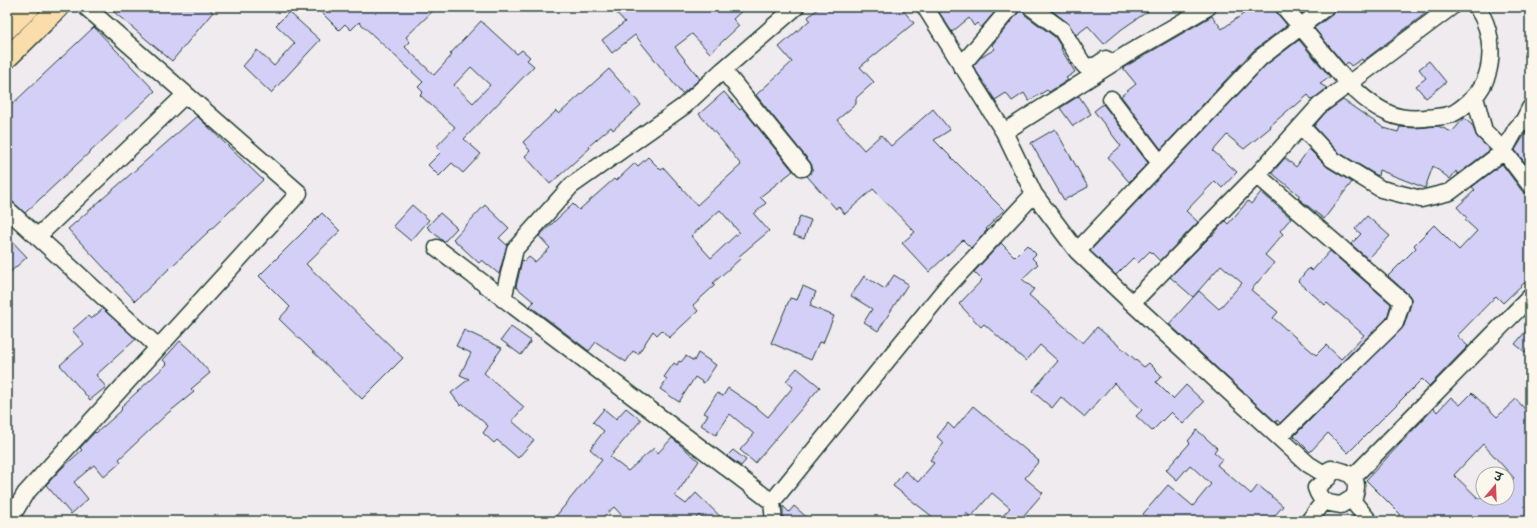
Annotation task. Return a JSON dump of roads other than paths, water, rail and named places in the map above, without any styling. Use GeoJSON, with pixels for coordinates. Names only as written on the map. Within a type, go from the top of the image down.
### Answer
{"type":"FeatureCollection","features":[{"type":"Feature","properties":{"kind":"main road"},"geometry":{"type":"LineString","coordinates":[[7,29],[30,7]]}},
{"type":"Feature","properties":{"kind":"main road"},"geometry":{"type":"LineString","coordinates":[[7,58],[59,7]]}},
{"type":"Feature","properties":{"kind":"street"},"geometry":{"type":"LineString","coordinates":[[9,521],[25,494],[298,192],[86,7]]}},
{"type":"Feature","properties":{"kind":"street"},"geometry":{"type":"LineString","coordinates":[[503,299],[516,249],[570,186],[684,106],[796,7]]}},
{"type":"Feature","properties":{"kind":"street"},"geometry":{"type":"LineString","coordinates":[[925,7],[1004,132],[1034,194],[1077,251],[1279,438],[1308,464],[1329,477]]}},
{"type":"Feature","properties":{"kind":"street"},"geometry":{"type":"LineString","coordinates":[[961,66],[1011,7]]}},
{"type":"Feature","properties":{"kind":"street"},"geometry":{"type":"LineString","coordinates":[[1031,7],[1062,30],[1086,67],[1096,65],[1193,7]]}},
{"type":"Feature","properties":{"kind":"street"},"geometry":{"type":"LineString","coordinates":[[1004,132],[1129,53],[1208,7]]}},
{"type":"Feature","properties":{"kind":"street"},"geometry":{"type":"LineString","coordinates":[[1284,7],[1348,84],[1362,97],[1391,115],[1408,118],[1439,117],[1453,114],[1475,97],[1482,87],[1488,75],[1490,58],[1489,37],[1477,7]]}},
{"type":"Feature","properties":{"kind":"street"},"geometry":{"type":"LineString","coordinates":[[1077,251],[1260,58],[1326,7]]}},
{"type":"Feature","properties":{"kind":"street"},"geometry":{"type":"LineString","coordinates":[[1132,303],[1257,175],[1319,106],[1451,7]]}},
{"type":"Feature","properties":{"kind":"street"},"geometry":{"type":"LineString","coordinates":[[723,70],[803,168]]}},
{"type":"Feature","properties":{"kind":"street"},"geometry":{"type":"LineString","coordinates":[[37,237],[186,94]]}},
{"type":"Feature","properties":{"kind":"street"},"geometry":{"type":"LineString","coordinates":[[1475,97],[1484,131],[1504,151],[1530,186]]}},
{"type":"Feature","properties":{"kind":"street"},"geometry":{"type":"LineString","coordinates":[[1111,99],[1160,163]]}},
{"type":"Feature","properties":{"kind":"street"},"geometry":{"type":"LineString","coordinates":[[1301,126],[1332,160],[1381,189],[1421,199],[1450,192],[1504,151],[1530,108]]}},
{"type":"Feature","properties":{"kind":"street"},"geometry":{"type":"LineString","coordinates":[[1257,175],[1402,301],[1396,323],[1279,438]]}},
{"type":"Feature","properties":{"kind":"street"},"geometry":{"type":"LineString","coordinates":[[774,521],[772,502],[946,288],[1034,194]]}},
{"type":"Feature","properties":{"kind":"street"},"geometry":{"type":"LineString","coordinates":[[7,209],[158,348]]}},
{"type":"Feature","properties":{"kind":"street"},"geometry":{"type":"LineString","coordinates":[[436,248],[772,502]]}},
{"type":"Feature","properties":{"kind":"street"},"geometry":{"type":"LineString","coordinates":[[1353,477],[1530,297]]}},
{"type":"Feature","properties":{"kind":"street"},"geometry":{"type":"LineString","coordinates":[[1331,469],[1341,470],[1348,473],[1353,477],[1357,484],[1354,497],[1341,505],[1324,501],[1319,497],[1316,488],[1329,477],[1324,472],[1331,469]]}},
{"type":"Feature","properties":{"kind":"street"},"geometry":{"type":"LineString","coordinates":[[1351,499],[1369,521]]}},
{"type":"Feature","properties":{"kind":"street"},"geometry":{"type":"LineString","coordinates":[[1309,521],[1324,501]]}}]}
